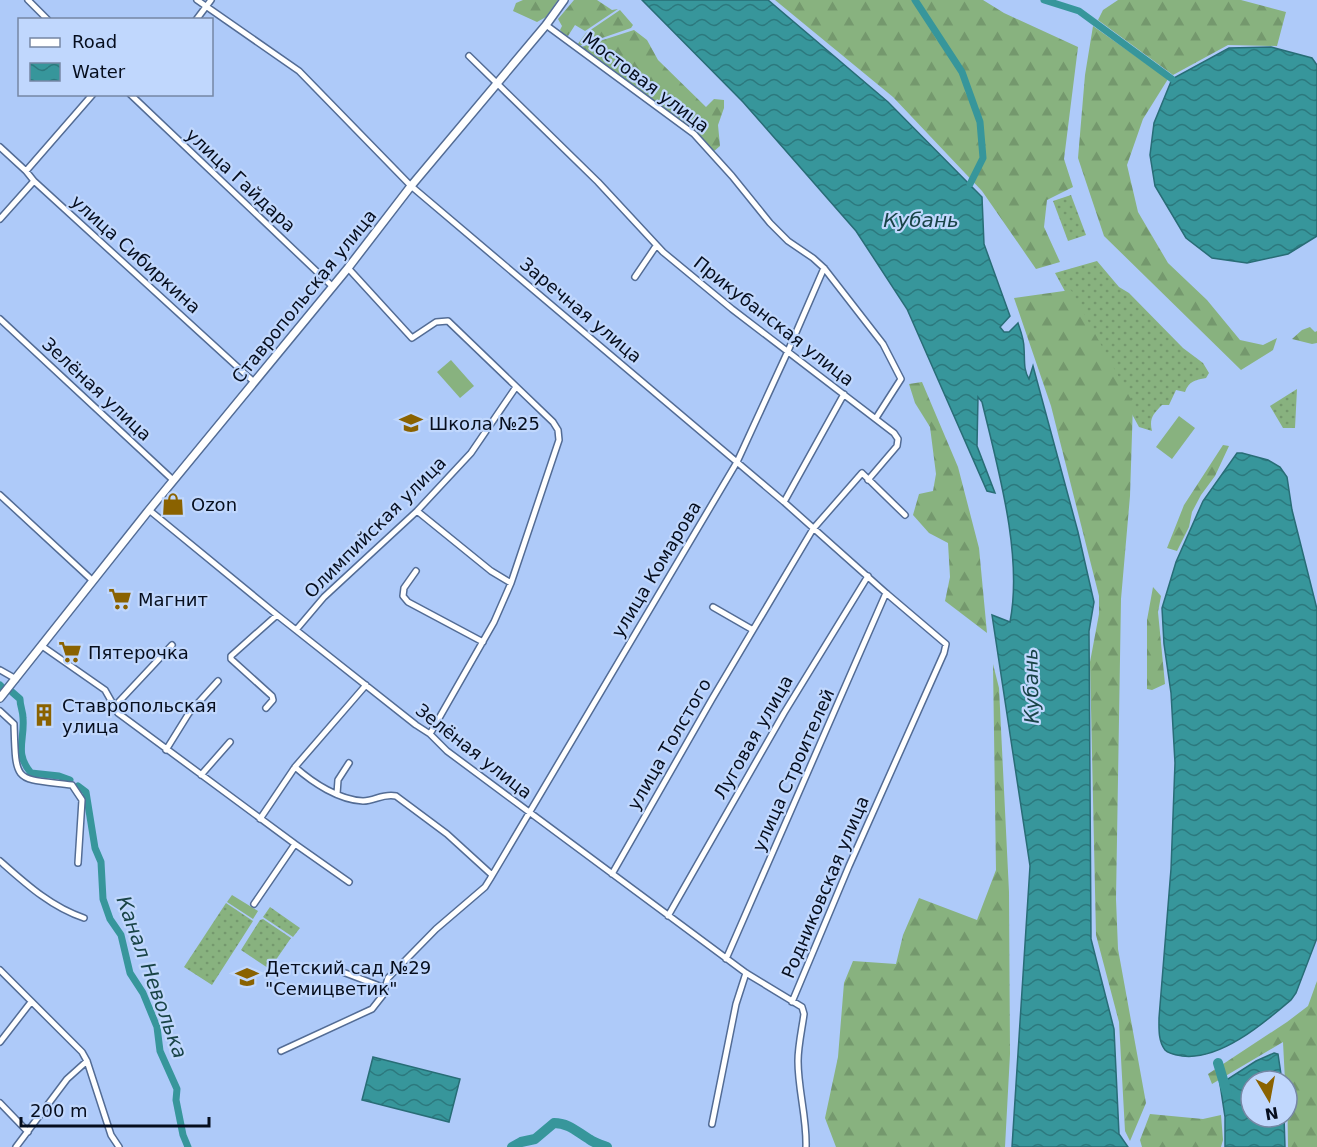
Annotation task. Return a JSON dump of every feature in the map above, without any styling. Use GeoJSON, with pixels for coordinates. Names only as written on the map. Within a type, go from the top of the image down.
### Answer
{"type":"FeatureCollection","features":[{"type":"Feature","properties":{"kind":"main road","name":"Ставропольская улица"},"geometry":{"type":"LineString","coordinates":[[1,696],[173,480],[348,268],[411,186],[546,26],[564,0]]}},
{"type":"Feature","properties":{"kind":"street"},"geometry":{"type":"LineString","coordinates":[[28,0],[46,18]]}},
{"type":"Feature","properties":{"kind":"street","name":"Заречная улица"},"geometry":{"type":"LineString","coordinates":[[197,0],[299,71],[411,186],[784,502],[886,594],[946,644]]}},
{"type":"Feature","properties":{"kind":"street"},"geometry":{"type":"LineString","coordinates":[[198,18],[211,0]]}},
{"type":"Feature","properties":{"kind":"street","name":"Мостовая улица"},"geometry":{"type":"LineString","coordinates":[[546,26],[694,134],[770,223],[788,241],[824,268],[883,344],[901,379],[876,418]]}},
{"type":"Feature","properties":{"kind":"street"},"geometry":{"type":"LineString","coordinates":[[468,56],[497,83]]}},
{"type":"Feature","properties":{"kind":"street","name":"Прикубанская улица"},"geometry":{"type":"LineString","coordinates":[[497,83],[598,182],[656,246],[732,309],[894,433],[898,440],[897,446],[868,480]]}},
{"type":"Feature","properties":{"kind":"street"},"geometry":{"type":"LineString","coordinates":[[26,171],[91,96]]}},
{"type":"Feature","properties":{"kind":"street","name":"улица Гайдара"},"geometry":{"type":"LineString","coordinates":[[132,96],[332,286]]}},
{"type":"Feature","properties":{"kind":"street","name":"улица Сибиркина"},"geometry":{"type":"LineString","coordinates":[[0,147],[34,181],[254,382]]}},
{"type":"Feature","properties":{"kind":"street"},"geometry":{"type":"LineString","coordinates":[[0,219],[34,181]]}},
{"type":"Feature","properties":{"kind":"street"},"geometry":{"type":"LineString","coordinates":[[635,277],[656,246]]}},
{"type":"Feature","properties":{"kind":"street"},"geometry":{"type":"LineString","coordinates":[[348,268],[412,338],[436,322],[447,321],[553,422],[558,430],[559,440],[511,583],[494,622],[430,734]]}},
{"type":"Feature","properties":{"kind":"street","name":"улица Комарова"},"geometry":{"type":"LineString","coordinates":[[280,1051],[372,1008],[383,995],[388,978],[436,929],[485,887],[737,462],[824,268]]}},
{"type":"Feature","properties":{"kind":"street","name":"Зелёная улица"},"geometry":{"type":"LineString","coordinates":[[0,319],[173,480]]}},
{"type":"Feature","properties":{"kind":"street","name":"Олимпийская улица"},"geometry":{"type":"LineString","coordinates":[[296,630],[324,597],[417,511],[471,453],[516,387]]}},
{"type":"Feature","properties":{"kind":"street"},"geometry":{"type":"LineString","coordinates":[[784,502],[844,394]]}},
{"type":"Feature","properties":{"kind":"street","name":"улица Толстого"},"geometry":{"type":"LineString","coordinates":[[612,874],[813,529],[862,473],[868,480]]}},
{"type":"Feature","properties":{"kind":"street"},"geometry":{"type":"LineString","coordinates":[[868,480],[905,515]]}},
{"type":"Feature","properties":{"kind":"street"},"geometry":{"type":"LineString","coordinates":[[0,495],[93,581]]}},
{"type":"Feature","properties":{"kind":"street","name":"Зелёная улица"},"geometry":{"type":"LineString","coordinates":[[149,510],[366,686],[430,734],[447,751],[746,973],[792,1002]]}},
{"type":"Feature","properties":{"kind":"street"},"geometry":{"type":"LineString","coordinates":[[417,511],[491,571],[511,583]]}},
{"type":"Feature","properties":{"kind":"street"},"geometry":{"type":"LineString","coordinates":[[416,571],[404,588],[403,596],[408,602],[483,642]]}},
{"type":"Feature","properties":{"kind":"street","name":"Луговая улица"},"geometry":{"type":"LineString","coordinates":[[668,916],[784,713],[868,576]]}},
{"type":"Feature","properties":{"kind":"street","name":"улица Строителей"},"geometry":{"type":"LineString","coordinates":[[726,958],[886,594]]}},
{"type":"Feature","properties":{"kind":"street"},"geometry":{"type":"LineString","coordinates":[[713,607],[753,630]]}},
{"type":"Feature","properties":{"kind":"street"},"geometry":{"type":"LineString","coordinates":[[266,708],[273,700],[273,696],[231,659],[231,656],[277,615]]}},
{"type":"Feature","properties":{"kind":"street","name":"Родниковская улица"},"geometry":{"type":"LineString","coordinates":[[806,1147],[807,1129],[798,1059],[804,1014],[802,1007],[792,1002],[946,644]]}},
{"type":"Feature","properties":{"kind":"street"},"geometry":{"type":"LineString","coordinates":[[114,707],[172,645]]}},
{"type":"Feature","properties":{"kind":"street"},"geometry":{"type":"LineString","coordinates":[[42,646],[105,690],[118,713],[166,750],[349,882]]}},
{"type":"Feature","properties":{"kind":"street"},"geometry":{"type":"LineString","coordinates":[[0,670],[14,680]]}},
{"type":"Feature","properties":{"kind":"street"},"geometry":{"type":"LineString","coordinates":[[166,750],[189,713],[218,681]]}},
{"type":"Feature","properties":{"kind":"street"},"geometry":{"type":"LineString","coordinates":[[260,819],[295,767],[366,686]]}},
{"type":"Feature","properties":{"kind":"street"},"geometry":{"type":"LineString","coordinates":[[0,711],[14,724],[16,766],[20,775],[30,780],[72,786],[82,800],[78,863]]}},
{"type":"Feature","properties":{"kind":"street"},"geometry":{"type":"LineString","coordinates":[[201,775],[230,742]]}},
{"type":"Feature","properties":{"kind":"street"},"geometry":{"type":"LineString","coordinates":[[338,794],[338,780],[349,763]]}},
{"type":"Feature","properties":{"kind":"street"},"geometry":{"type":"LineString","coordinates":[[295,767],[308,778],[338,794],[366,801],[388,794],[396,796],[447,834],[492,875]]}},
{"type":"Feature","properties":{"kind":"street"},"geometry":{"type":"LineString","coordinates":[[254,904],[295,844]]}},
{"type":"Feature","properties":{"kind":"street"},"geometry":{"type":"LineString","coordinates":[[0,861],[30,888],[63,911],[84,918]]}},
{"type":"Feature","properties":{"kind":"street"},"geometry":{"type":"LineString","coordinates":[[0,970],[81,1052],[87,1061],[111,1135],[119,1147]]}},
{"type":"Feature","properties":{"kind":"street"},"geometry":{"type":"LineString","coordinates":[[340,971],[385,988]]}},
{"type":"Feature","properties":{"kind":"street"},"geometry":{"type":"LineString","coordinates":[[712,1124],[736,1004],[746,973]]}},
{"type":"Feature","properties":{"kind":"street"},"geometry":{"type":"LineString","coordinates":[[0,1042],[31,1002]]}},
{"type":"Feature","properties":{"kind":"street"},"geometry":{"type":"LineString","coordinates":[[16,1147],[67,1079],[87,1061]]}},
{"type":"Feature","properties":{"kind":"street"},"geometry":{"type":"LineString","coordinates":[[0,1103],[28,1132]]}},
{"type":"Feature","properties":{"kind":"green space"},"geometry":{"type":"Polygon","coordinates":[[[523,0],[558,0],[546,17],[537,22],[513,11],[516,3],[523,0]]]}},
{"type":"Feature","properties":{"kind":"green space"},"geometry":{"type":"Polygon","coordinates":[[[574,0],[597,0],[612,10],[618,9],[585,31],[575,25],[568,36],[560,30],[562,26],[558,19],[574,0]]]}},
{"type":"Feature","properties":{"kind":"green space"},"geometry":{"type":"Polygon","coordinates":[[[775,0],[983,0],[1004,13],[1078,47],[1064,159],[1073,187],[1047,200],[1044,227],[1060,262],[1036,269],[982,191],[893,97],[775,0]]]}},
{"type":"Feature","properties":{"kind":"green space"},"geometry":{"type":"Polygon","coordinates":[[[1118,0],[1241,0],[1286,12],[1277,46],[1228,45],[1173,75],[1098,20],[1103,10],[1118,0]]]}},
{"type":"Feature","properties":{"kind":"green space"},"geometry":{"type":"Polygon","coordinates":[[[620,10],[633,25],[631,28],[577,45],[586,33],[620,10]]]}},
{"type":"Feature","properties":{"kind":"green space"},"geometry":{"type":"Polygon","coordinates":[[[1093,26],[1168,79],[1143,119],[1127,165],[1138,212],[1168,263],[1207,300],[1240,340],[1263,345],[1277,338],[1273,350],[1241,370],[1104,236],[1078,158],[1085,75],[1093,26]]]}},
{"type":"Feature","properties":{"kind":"green space"},"geometry":{"type":"Polygon","coordinates":[[[634,30],[647,40],[658,60],[706,107],[714,99],[724,100],[724,108],[718,125],[720,146],[713,152],[697,133],[581,47],[634,30]]]}},
{"type":"Feature","properties":{"kind":"green space"},"geometry":{"type":"Polygon","coordinates":[[[1071,195],[1086,235],[1068,241],[1053,201],[1071,195]]]}},
{"type":"Feature","properties":{"kind":"green space"},"geometry":{"type":"Polygon","coordinates":[[[1097,261],[1119,287],[1129,293],[1183,348],[1203,363],[1209,373],[1206,378],[1191,383],[1185,392],[1176,390],[1169,405],[1162,405],[1154,414],[1151,420],[1152,431],[1139,427],[1055,273],[1097,261]]]}},
{"type":"Feature","properties":{"kind":"green space"},"geometry":{"type":"Polygon","coordinates":[[[1071,290],[1133,403],[1130,496],[1121,599],[1116,899],[1118,949],[1146,1103],[1130,1141],[1125,1131],[1119,1022],[1096,935],[1090,662],[1099,614],[1099,596],[1051,406],[1014,298],[1071,290]]]}},
{"type":"Feature","properties":{"kind":"green space"},"geometry":{"type":"Polygon","coordinates":[[[1310,327],[1315,332],[1317,331],[1317,343],[1292,339],[1302,330],[1310,327]]]}},
{"type":"Feature","properties":{"kind":"green space"},"geometry":{"type":"Polygon","coordinates":[[[451,360],[474,386],[460,398],[437,372],[451,360]]]}},
{"type":"Feature","properties":{"kind":"green space"},"geometry":{"type":"Polygon","coordinates":[[[922,382],[958,467],[979,548],[987,633],[945,601],[950,577],[948,543],[929,533],[913,515],[919,494],[933,491],[936,474],[930,427],[915,403],[909,384],[922,382]]]}},
{"type":"Feature","properties":{"kind":"green space"},"geometry":{"type":"Polygon","coordinates":[[[1297,389],[1295,428],[1283,428],[1270,406],[1297,389]]]}},
{"type":"Feature","properties":{"kind":"green space"},"geometry":{"type":"Polygon","coordinates":[[[1179,416],[1195,428],[1172,459],[1156,447],[1179,416]]]}},
{"type":"Feature","properties":{"kind":"green space"},"geometry":{"type":"Polygon","coordinates":[[[1223,445],[1229,446],[1215,476],[1192,512],[1189,527],[1177,551],[1167,548],[1184,505],[1223,445]]]}},
{"type":"Feature","properties":{"kind":"green space"},"geometry":{"type":"Polygon","coordinates":[[[1153,587],[1161,596],[1158,612],[1165,684],[1152,690],[1147,689],[1147,620],[1153,587]]]}},
{"type":"Feature","properties":{"kind":"green space"},"geometry":{"type":"Polygon","coordinates":[[[993,664],[999,688],[1009,892],[1010,1054],[1005,1147],[836,1147],[825,1118],[838,1057],[844,983],[853,961],[896,964],[903,935],[919,898],[977,920],[996,870],[993,664]]]}},
{"type":"Feature","properties":{"kind":"green space"},"geometry":{"type":"Polygon","coordinates":[[[232,895],[258,911],[253,919],[227,902],[232,895]]]}},
{"type":"Feature","properties":{"kind":"green space"},"geometry":{"type":"Polygon","coordinates":[[[226,903],[253,921],[212,985],[184,967],[226,903]]]}},
{"type":"Feature","properties":{"kind":"green space"},"geometry":{"type":"Polygon","coordinates":[[[270,907],[300,928],[293,937],[263,917],[270,907]]]}},
{"type":"Feature","properties":{"kind":"green space"},"geometry":{"type":"Polygon","coordinates":[[[263,919],[291,938],[268,968],[241,950],[260,920],[263,919]]]}},
{"type":"Feature","properties":{"kind":"green space"},"geometry":{"type":"Polygon","coordinates":[[[1317,981],[1317,1147],[1288,1147],[1288,1129],[1299,1129],[1299,1069],[1284,1069],[1283,1042],[1212,1084],[1208,1074],[1308,1006],[1317,981]]]}},
{"type":"Feature","properties":{"kind":"green space"},"geometry":{"type":"Polygon","coordinates":[[[1150,1114],[1203,1119],[1221,1115],[1223,1140],[1221,1147],[1142,1147],[1140,1140],[1150,1114]]]}},
{"type":"Feature","properties":{"kind":"water","name":"Кубань"},"geometry":{"type":"Polygon","coordinates":[[[642,0],[768,0],[888,102],[982,197],[984,244],[1010,316],[1000,327],[1004,332],[1009,332],[1018,323],[1023,339],[1025,368],[1029,379],[1033,366],[1078,532],[1094,602],[1089,631],[1091,939],[1114,1029],[1119,1134],[1128,1147],[1012,1147],[1030,866],[992,615],[1010,622],[1013,596],[1011,541],[1001,483],[982,402],[978,397],[977,446],[995,493],[987,491],[907,309],[856,231],[743,102],[642,0]]]}},
{"type":"Feature","properties":{"kind":"water"},"geometry":{"type":"Polygon","coordinates":[[[1271,47],[1312,58],[1317,65],[1317,236],[1288,254],[1247,263],[1212,258],[1186,238],[1155,186],[1150,155],[1154,123],[1172,79],[1229,48],[1271,47]]]}},
{"type":"Feature","properties":{"kind":"water"},"geometry":{"type":"Polygon","coordinates":[[[1237,453],[1268,460],[1280,467],[1287,477],[1292,510],[1317,609],[1317,938],[1296,993],[1291,1000],[1255,1029],[1226,1047],[1211,1053],[1182,1056],[1165,1050],[1161,1043],[1159,1030],[1171,869],[1175,763],[1171,693],[1164,644],[1162,608],[1176,562],[1203,501],[1237,453]]]}},
{"type":"Feature","properties":{"kind":"water"},"geometry":{"type":"Polygon","coordinates":[[[1274,1053],[1278,1054],[1280,1069],[1243,1069],[1274,1053]]]}},
{"type":"Feature","properties":{"kind":"water"},"geometry":{"type":"Polygon","coordinates":[[[373,1057],[460,1079],[449,1122],[362,1100],[373,1057]]]}},
{"type":"Feature","properties":{"kind":"water"},"geometry":{"type":"Polygon","coordinates":[[[1239,1072],[1239,1129],[1284,1129],[1285,1147],[1225,1147],[1225,1117],[1220,1084],[1239,1072]]]}},
{"type":"Feature","properties":{"kind":"waterway"},"geometry":{"type":"LineString","coordinates":[[915,0],[962,72],[980,122],[983,158],[970,184]]}},
{"type":"Feature","properties":{"kind":"waterway"},"geometry":{"type":"LineString","coordinates":[[1044,0],[1079,11],[1172,79]]}},
{"type":"Feature","properties":{"kind":"waterway","name":"Канал Неволька"},"geometry":{"type":"LineString","coordinates":[[12,692],[20,699],[23,718],[21,746],[26,766],[31,773],[59,776],[70,780]]}},
{"type":"Feature","properties":{"kind":"waterway","name":"Канал Неволька"},"geometry":{"type":"LineString","coordinates":[[78,786],[86,792],[95,848],[101,862],[103,899],[110,919],[121,935],[130,973],[143,993],[157,1027],[160,1051],[177,1089],[176,1100],[183,1135],[188,1147]]}},
{"type":"Feature","properties":{"kind":"waterway"},"geometry":{"type":"LineString","coordinates":[[1218,1063],[1227,1093]]}},
{"type":"Feature","properties":{"kind":"waterway"},"geometry":{"type":"LineString","coordinates":[[512,1147],[535,1139],[554,1123],[569,1126],[593,1142],[607,1147]]}},
{"type":"Feature","properties":{"kind":"place","name":"Школа №25"},"geometry":{"type":"Point","coordinates":[411,423]}},
{"type":"Feature","properties":{"kind":"place","name":"Ozon"},"geometry":{"type":"Point","coordinates":[173,504]}},
{"type":"Feature","properties":{"kind":"place","name":"Магнит"},"geometry":{"type":"Point","coordinates":[120,599]}},
{"type":"Feature","properties":{"kind":"place","name":"Пятерочка"},"geometry":{"type":"Point","coordinates":[70,652]}},
{"type":"Feature","properties":{"kind":"place","name":"Ставропольская улица"},"geometry":{"type":"Point","coordinates":[44,715]}},
{"type":"Feature","properties":{"kind":"place","name":"Детский сад №29 \"Семицветик\""},"geometry":{"type":"Point","coordinates":[247,977]}}]}
